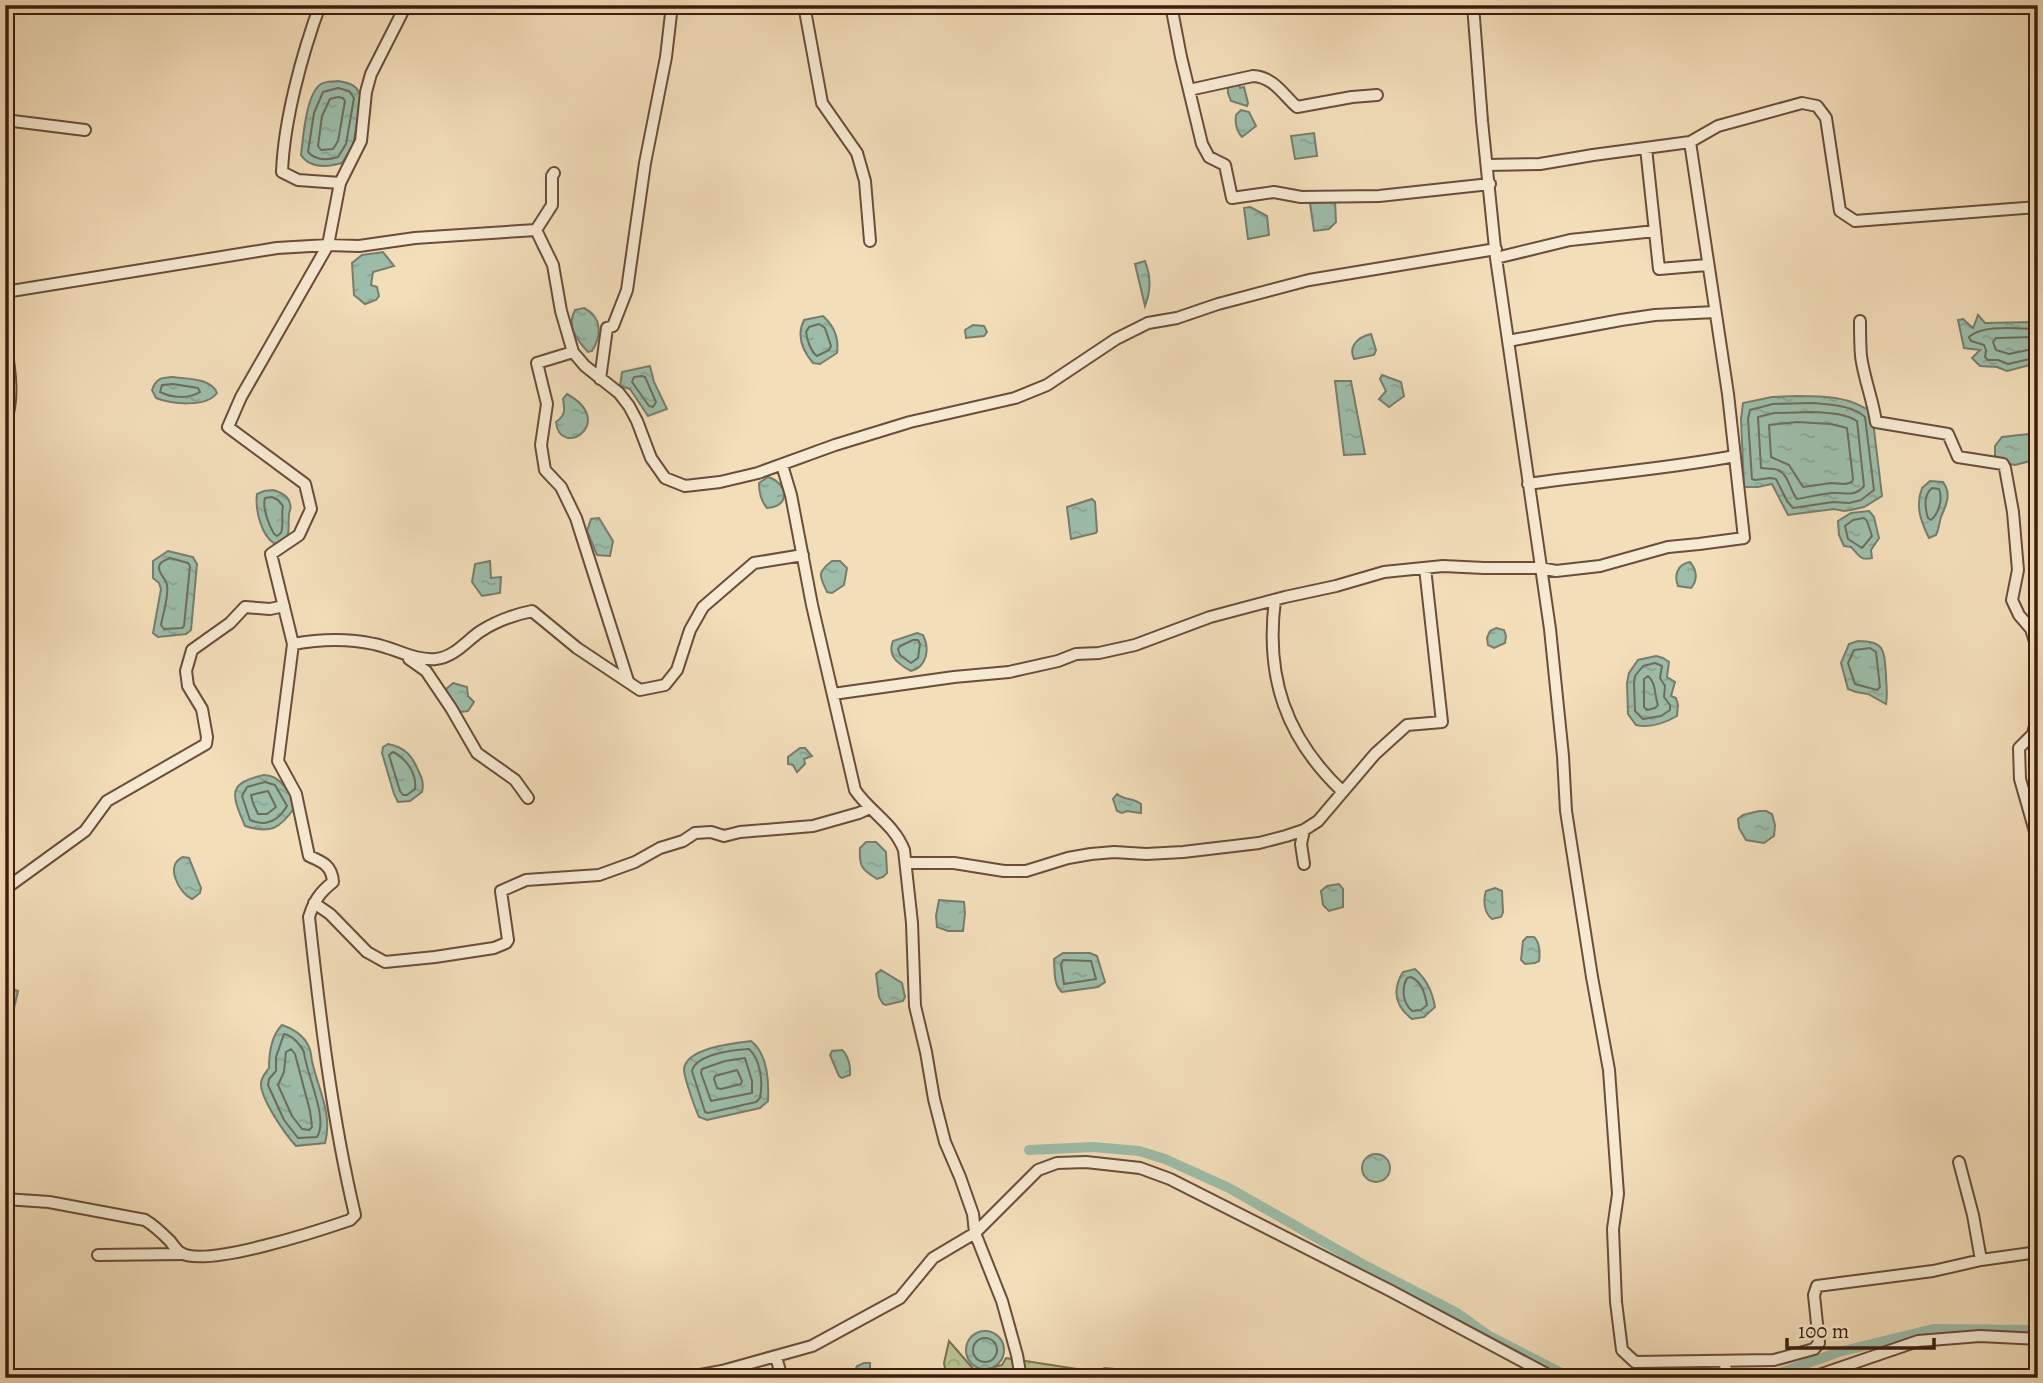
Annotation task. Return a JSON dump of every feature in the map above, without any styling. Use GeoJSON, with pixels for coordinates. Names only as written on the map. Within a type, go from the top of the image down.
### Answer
{"type":"FeatureCollection","features":[{"type":"Feature","properties":{"kind":"street"},"geometry":{"type":"LineString","coordinates":[[320,5],[295,91],[282,172],[298,180],[340,183]]}},
{"type":"Feature","properties":{"kind":"street"},"geometry":{"type":"LineString","coordinates":[[98,1255],[219,1256],[261,1248],[334,1226],[350,1220],[355,1215],[346,1178],[319,1007],[309,917],[321,892],[333,882],[332,873],[324,862],[309,856],[296,794],[278,761],[293,644],[271,554],[299,535],[311,509],[305,484],[228,427],[241,397],[328,245],[340,183],[361,141],[366,92],[371,74],[406,5]]}},
{"type":"Feature","properties":{"kind":"street"},"geometry":{"type":"LineString","coordinates":[[600,379],[607,328],[613,326],[627,290],[639,200],[666,57],[672,5]]}},
{"type":"Feature","properties":{"kind":"street"},"geometry":{"type":"LineString","coordinates":[[804,5],[822,103],[857,153],[865,181],[870,242]]}},
{"type":"Feature","properties":{"kind":"street"},"geometry":{"type":"LineString","coordinates":[[1171,5],[1202,144],[1209,157],[1225,165],[1232,198],[1274,192],[1301,197],[1370,196],[1490,184]]}},
{"type":"Feature","properties":{"kind":"street"},"geometry":{"type":"LineString","coordinates":[[1473,5],[1496,254],[1550,629],[1566,811],[1609,1070],[1618,1194],[1613,1229],[1616,1302],[1622,1350],[1635,1363],[1774,1360],[1814,1349],[1819,1343],[1814,1295],[1816,1286],[1933,1271],[2038,1252]]}},
{"type":"Feature","properties":{"kind":"street"},"geometry":{"type":"LineString","coordinates":[[1189,90],[1253,76],[1263,77],[1297,107],[1377,95]]}},
{"type":"Feature","properties":{"kind":"street"},"geometry":{"type":"LineString","coordinates":[[1487,165],[1540,164],[1690,142],[1718,126],[1802,103],[1817,106],[1826,118],[1840,211],[1855,221],[2038,207]]}},
{"type":"Feature","properties":{"kind":"street"},"geometry":{"type":"LineString","coordinates":[[5,120],[85,130]]}},
{"type":"Feature","properties":{"kind":"street"},"geometry":{"type":"LineString","coordinates":[[833,694],[935,679],[1009,672],[1076,654],[1135,645],[1210,617],[1384,572],[1443,566],[1540,568],[1556,571],[1600,566],[1668,547],[1744,538],[1728,394],[1690,142]]}},
{"type":"Feature","properties":{"kind":"street"},"geometry":{"type":"LineString","coordinates":[[1646,148],[1659,269],[1707,265]]}},
{"type":"Feature","properties":{"kind":"street"},"geometry":{"type":"LineString","coordinates":[[536,230],[552,205],[554,173]]}},
{"type":"Feature","properties":{"kind":"street"},"geometry":{"type":"LineString","coordinates":[[536,230],[553,265],[561,311],[573,352],[600,379],[619,393],[629,406],[650,458],[665,478],[685,486],[758,473],[910,422],[1015,398],[1047,386],[1116,339],[1148,323],[1177,318],[1218,304],[1309,280],[1496,254],[1570,240],[1655,231]]}},
{"type":"Feature","properties":{"kind":"street"},"geometry":{"type":"LineString","coordinates":[[5,292],[277,248],[359,246],[415,238],[536,230]]}},
{"type":"Feature","properties":{"kind":"street"},"geometry":{"type":"LineString","coordinates":[[1508,341],[1632,318],[1714,312]]}},
{"type":"Feature","properties":{"kind":"street"},"geometry":{"type":"LineString","coordinates":[[1860,321],[1861,356],[1876,422],[1948,434],[1958,457],[1993,461],[2003,464],[2005,468],[2013,512],[2018,570],[2012,600],[2019,615],[2031,629],[2037,648],[2036,721],[2033,734],[2019,748],[2020,779],[2038,842]]}},
{"type":"Feature","properties":{"kind":"street"},"geometry":{"type":"LineString","coordinates":[[5,340],[10,378],[5,423]]}},
{"type":"Feature","properties":{"kind":"street"},"geometry":{"type":"LineString","coordinates":[[573,352],[537,363],[547,404],[541,445],[545,470],[561,487],[576,518],[628,681]]}},
{"type":"Feature","properties":{"kind":"street"},"geometry":{"type":"LineString","coordinates":[[1528,484],[1651,467],[1687,465],[1735,456]]}},
{"type":"Feature","properties":{"kind":"street"},"geometry":{"type":"LineString","coordinates":[[782,465],[791,495],[812,605],[855,790],[899,838],[906,863],[917,1015],[934,1099],[945,1142],[961,1177],[973,1214],[975,1233],[1002,1301],[1021,1378]]}},
{"type":"Feature","properties":{"kind":"street"},"geometry":{"type":"LineString","coordinates":[[293,644],[339,639],[374,644],[421,660],[440,659],[508,616],[532,611],[577,648],[640,690],[665,685],[677,670],[690,630],[704,607],[754,563],[803,555]]}},
{"type":"Feature","properties":{"kind":"street"},"geometry":{"type":"LineString","coordinates":[[906,863],[954,863],[1004,871],[1026,871],[1068,858],[1114,852],[1146,854],[1230,847],[1259,843],[1304,830],[1318,821],[1375,754],[1406,725],[1442,722],[1425,568]]}},
{"type":"Feature","properties":{"kind":"street"},"geometry":{"type":"LineString","coordinates":[[1275,600],[1272,621],[1273,659],[1279,695],[1300,741],[1323,773],[1342,791]]}},
{"type":"Feature","properties":{"kind":"street"},"geometry":{"type":"LineString","coordinates":[[5,889],[85,831],[107,802],[206,744],[202,709],[188,686],[186,671],[192,650],[230,623],[245,607],[271,609],[284,606]]}},
{"type":"Feature","properties":{"kind":"street"},"geometry":{"type":"LineString","coordinates":[[398,651],[426,671],[477,753],[515,780],[528,798]]}},
{"type":"Feature","properties":{"kind":"street"},"geometry":{"type":"LineString","coordinates":[[314,903],[367,952],[385,962],[494,948],[508,940],[501,891],[526,880],[599,875],[635,862],[660,848],[683,841],[695,833],[711,832],[724,836],[813,825],[870,808]]}},
{"type":"Feature","properties":{"kind":"street"},"geometry":{"type":"LineString","coordinates":[[1304,830],[1301,844],[1304,864]]}},
{"type":"Feature","properties":{"kind":"street"},"geometry":{"type":"LineString","coordinates":[[684,1378],[722,1371],[813,1346],[900,1298],[933,1258],[975,1233],[1038,1170],[1057,1163],[1086,1161],[1140,1168],[1170,1179],[1391,1291],[1554,1378]]}},
{"type":"Feature","properties":{"kind":"street"},"geometry":{"type":"LineString","coordinates":[[1959,1162],[1973,1215],[1981,1261]]}},
{"type":"Feature","properties":{"kind":"street"},"geometry":{"type":"LineString","coordinates":[[5,1199],[49,1202],[145,1220],[156,1226],[181,1254]]}},
{"type":"Feature","properties":{"kind":"street"},"geometry":{"type":"LineString","coordinates":[[1810,1378],[1918,1341],[1980,1336],[2038,1339]]}},
{"type":"Feature","properties":{"kind":"street"},"geometry":{"type":"LineString","coordinates":[[776,1357],[782,1378]]}},
{"type":"Feature","properties":{"kind":"street"},"geometry":{"type":"LineString","coordinates":[[1725,1361],[1726,1378]]}},
{"type":"Feature","properties":{"kind":"green space"},"geometry":{"type":"Polygon","coordinates":[[[949,1341],[976,1372],[1002,1365],[1006,1358],[1090,1371],[1087,1378],[947,1378],[944,1363],[949,1341]]]}},
{"type":"Feature","properties":{"kind":"water"},"geometry":{"type":"Polygon","coordinates":[[[338,81],[354,86],[361,99],[353,146],[342,163],[314,165],[301,155],[309,106],[321,84],[338,81]]]}},
{"type":"Feature","properties":{"kind":"water"},"geometry":{"type":"Polygon","coordinates":[[[1238,82],[1240,88],[1244,87],[1247,106],[1231,101],[1228,93],[1228,85],[1238,82]]]}},
{"type":"Feature","properties":{"kind":"water"},"geometry":{"type":"Polygon","coordinates":[[[1241,110],[1249,112],[1256,126],[1242,137],[1237,130],[1236,121],[1236,115],[1241,110]]]}},
{"type":"Feature","properties":{"kind":"water"},"geometry":{"type":"Polygon","coordinates":[[[1314,133],[1317,156],[1295,159],[1291,136],[1314,133]]]}},
{"type":"Feature","properties":{"kind":"water"},"geometry":{"type":"Polygon","coordinates":[[[1335,200],[1336,222],[1329,229],[1314,231],[1310,203],[1335,200]]]}},
{"type":"Feature","properties":{"kind":"water"},"geometry":{"type":"Polygon","coordinates":[[[1250,207],[1267,216],[1269,235],[1248,239],[1244,208],[1250,207]]]}},
{"type":"Feature","properties":{"kind":"water"},"geometry":{"type":"Polygon","coordinates":[[[383,252],[394,266],[373,272],[371,285],[377,287],[379,296],[365,304],[354,295],[352,263],[362,255],[383,252]]]}},
{"type":"Feature","properties":{"kind":"water"},"geometry":{"type":"Polygon","coordinates":[[[1145,261],[1149,284],[1145,306],[1135,264],[1145,261]]]}},
{"type":"Feature","properties":{"kind":"water"},"geometry":{"type":"Polygon","coordinates":[[[584,308],[597,321],[599,333],[592,351],[588,352],[572,327],[575,310],[584,308]]]}},
{"type":"Feature","properties":{"kind":"water"},"geometry":{"type":"Polygon","coordinates":[[[1978,315],[1985,323],[2038,322],[2038,363],[2007,371],[1997,367],[1980,366],[1972,358],[1980,350],[1964,348],[1958,320],[1963,319],[1973,328],[1978,315]]]}},
{"type":"Feature","properties":{"kind":"water"},"geometry":{"type":"Polygon","coordinates":[[[823,316],[835,333],[837,353],[820,364],[813,363],[806,353],[800,332],[804,320],[823,316]]]}},
{"type":"Feature","properties":{"kind":"water"},"geometry":{"type":"Polygon","coordinates":[[[973,325],[984,326],[987,332],[984,336],[966,338],[965,330],[973,325]]]}},
{"type":"Feature","properties":{"kind":"water"},"geometry":{"type":"Polygon","coordinates":[[[1371,334],[1376,350],[1374,355],[1354,359],[1352,350],[1355,343],[1371,334]]]}},
{"type":"Feature","properties":{"kind":"water"},"geometry":{"type":"Polygon","coordinates":[[[650,366],[654,382],[667,409],[648,416],[630,389],[620,386],[622,372],[650,366]]]}},
{"type":"Feature","properties":{"kind":"water"},"geometry":{"type":"Polygon","coordinates":[[[1382,375],[1401,382],[1404,396],[1389,407],[1379,399],[1386,391],[1380,379],[1382,375]]]}},
{"type":"Feature","properties":{"kind":"water"},"geometry":{"type":"Polygon","coordinates":[[[173,377],[210,384],[217,393],[212,398],[197,403],[170,402],[156,398],[152,390],[155,383],[162,378],[173,377]]]}},
{"type":"Feature","properties":{"kind":"water"},"geometry":{"type":"Polygon","coordinates":[[[1335,381],[1351,381],[1365,454],[1344,455],[1335,381]]]}},
{"type":"Feature","properties":{"kind":"water"},"geometry":{"type":"Polygon","coordinates":[[[567,394],[581,405],[587,416],[587,425],[582,433],[567,438],[560,433],[556,422],[563,415],[563,399],[567,394]]]}},
{"type":"Feature","properties":{"kind":"water"},"geometry":{"type":"Polygon","coordinates":[[[1772,397],[1846,400],[1872,413],[1882,496],[1864,507],[1851,510],[1834,509],[1788,515],[1772,484],[1744,487],[1741,419],[1743,403],[1772,397]]]}},
{"type":"Feature","properties":{"kind":"water"},"geometry":{"type":"Polygon","coordinates":[[[2028,434],[2034,457],[2030,461],[2015,465],[1995,458],[1995,446],[2002,437],[2028,434]]]}},
{"type":"Feature","properties":{"kind":"water"},"geometry":{"type":"Polygon","coordinates":[[[768,477],[780,484],[784,494],[780,504],[767,508],[759,483],[768,477]]]}},
{"type":"Feature","properties":{"kind":"water"},"geometry":{"type":"Polygon","coordinates":[[[1930,481],[1943,482],[1948,495],[1937,533],[1929,538],[1921,520],[1919,501],[1922,488],[1930,481]]]}},
{"type":"Feature","properties":{"kind":"water"},"geometry":{"type":"Polygon","coordinates":[[[273,490],[286,497],[291,507],[287,538],[275,544],[263,529],[257,500],[257,494],[273,490]]]}},
{"type":"Feature","properties":{"kind":"water"},"geometry":{"type":"Polygon","coordinates":[[[1092,499],[1095,502],[1096,533],[1071,539],[1067,507],[1092,499]]]}},
{"type":"Feature","properties":{"kind":"water"},"geometry":{"type":"Polygon","coordinates":[[[1869,511],[1874,517],[1879,538],[1871,550],[1872,558],[1865,559],[1851,547],[1844,546],[1839,535],[1838,521],[1851,513],[1869,511]]]}},
{"type":"Feature","properties":{"kind":"water"},"geometry":{"type":"Polygon","coordinates":[[[599,518],[613,541],[610,556],[597,555],[587,531],[591,519],[599,518]]]}},
{"type":"Feature","properties":{"kind":"water"},"geometry":{"type":"Polygon","coordinates":[[[168,551],[193,557],[197,564],[191,630],[186,634],[158,637],[153,633],[161,589],[153,578],[153,561],[168,551]]]}},
{"type":"Feature","properties":{"kind":"water"},"geometry":{"type":"Polygon","coordinates":[[[490,561],[491,578],[501,577],[500,593],[482,596],[472,582],[475,564],[490,561]]]}},
{"type":"Feature","properties":{"kind":"water"},"geometry":{"type":"Polygon","coordinates":[[[832,561],[840,561],[847,568],[844,585],[832,593],[827,592],[821,575],[823,569],[832,561]]]}},
{"type":"Feature","properties":{"kind":"water"},"geometry":{"type":"Polygon","coordinates":[[[1690,562],[1696,575],[1695,582],[1691,588],[1678,586],[1678,571],[1682,565],[1690,562]]]}},
{"type":"Feature","properties":{"kind":"water"},"geometry":{"type":"Polygon","coordinates":[[[1496,628],[1504,630],[1506,636],[1505,643],[1494,648],[1488,645],[1487,638],[1490,631],[1496,628]]]}},
{"type":"Feature","properties":{"kind":"water"},"geometry":{"type":"Polygon","coordinates":[[[917,633],[923,635],[925,640],[926,657],[921,666],[911,671],[895,659],[891,651],[893,641],[917,633]]]}},
{"type":"Feature","properties":{"kind":"water"},"geometry":{"type":"Polygon","coordinates":[[[1858,641],[1878,645],[1883,653],[1886,704],[1868,694],[1848,689],[1841,663],[1849,644],[1858,641]]]}},
{"type":"Feature","properties":{"kind":"water"},"geometry":{"type":"Polygon","coordinates":[[[1656,656],[1669,662],[1667,677],[1675,682],[1671,696],[1676,698],[1677,716],[1657,724],[1636,725],[1628,714],[1629,673],[1638,660],[1656,656]]]}},
{"type":"Feature","properties":{"kind":"water"},"geometry":{"type":"Polygon","coordinates":[[[453,683],[467,687],[468,696],[474,702],[468,711],[461,712],[445,690],[453,683]]]}},
{"type":"Feature","properties":{"kind":"water"},"geometry":{"type":"Polygon","coordinates":[[[388,744],[407,752],[421,776],[422,792],[410,801],[398,802],[394,794],[382,753],[383,747],[388,744]]]}},
{"type":"Feature","properties":{"kind":"water"},"geometry":{"type":"Polygon","coordinates":[[[800,748],[805,748],[812,756],[804,759],[805,764],[797,772],[793,765],[788,764],[788,757],[800,748]]]}},
{"type":"Feature","properties":{"kind":"water"},"geometry":{"type":"Polygon","coordinates":[[[264,775],[275,778],[284,786],[295,807],[279,825],[261,830],[245,826],[235,792],[243,782],[264,775]]]}},
{"type":"Feature","properties":{"kind":"water"},"geometry":{"type":"Polygon","coordinates":[[[1117,794],[1141,804],[1141,813],[1117,811],[1113,799],[1117,794]]]}},
{"type":"Feature","properties":{"kind":"water"},"geometry":{"type":"Polygon","coordinates":[[[1759,811],[1772,814],[1775,825],[1774,836],[1764,843],[1746,840],[1739,828],[1738,819],[1759,811]]]}},
{"type":"Feature","properties":{"kind":"water"},"geometry":{"type":"Polygon","coordinates":[[[866,842],[876,842],[886,852],[887,873],[883,877],[877,879],[862,866],[860,848],[866,842]]]}},
{"type":"Feature","properties":{"kind":"water"},"geometry":{"type":"Polygon","coordinates":[[[183,857],[189,858],[201,888],[200,893],[192,899],[178,885],[174,872],[177,861],[183,857]]]}},
{"type":"Feature","properties":{"kind":"water"},"geometry":{"type":"Polygon","coordinates":[[[1339,884],[1343,889],[1343,907],[1329,911],[1323,905],[1321,891],[1327,886],[1339,884]]]}},
{"type":"Feature","properties":{"kind":"water"},"geometry":{"type":"Polygon","coordinates":[[[1495,888],[1502,891],[1503,912],[1501,917],[1492,919],[1486,910],[1485,898],[1486,891],[1495,888]]]}},
{"type":"Feature","properties":{"kind":"water"},"geometry":{"type":"Polygon","coordinates":[[[939,900],[964,902],[963,931],[948,931],[937,927],[939,900]]]}},
{"type":"Feature","properties":{"kind":"water"},"geometry":{"type":"Polygon","coordinates":[[[1527,937],[1534,937],[1538,945],[1539,961],[1535,963],[1525,964],[1521,960],[1523,941],[1527,937]]]}},
{"type":"Feature","properties":{"kind":"water"},"geometry":{"type":"Polygon","coordinates":[[[1063,953],[1090,953],[1097,956],[1105,982],[1098,987],[1062,992],[1056,981],[1054,959],[1063,953]]]}},
{"type":"Feature","properties":{"kind":"water"},"geometry":{"type":"Polygon","coordinates":[[[1415,969],[1428,986],[1435,1007],[1424,1017],[1412,1019],[1399,1003],[1397,985],[1403,972],[1415,969]]]}},
{"type":"Feature","properties":{"kind":"water"},"geometry":{"type":"Polygon","coordinates":[[[881,970],[902,983],[905,997],[903,1001],[883,1004],[879,997],[876,974],[881,970]]]}},
{"type":"Feature","properties":{"kind":"water"},"geometry":{"type":"Polygon","coordinates":[[[5,987],[18,991],[14,1008],[5,1012],[5,987]]]}},
{"type":"Feature","properties":{"kind":"water"},"geometry":{"type":"Polygon","coordinates":[[[282,1025],[300,1035],[310,1049],[326,1112],[325,1143],[296,1146],[264,1097],[261,1081],[269,1068],[273,1039],[282,1025]]]}},
{"type":"Feature","properties":{"kind":"water"},"geometry":{"type":"Polygon","coordinates":[[[751,1041],[757,1046],[764,1060],[768,1077],[768,1101],[760,1108],[707,1120],[699,1117],[684,1073],[687,1062],[702,1051],[751,1041]]]}},
{"type":"Feature","properties":{"kind":"water"},"geometry":{"type":"Polygon","coordinates":[[[842,1050],[847,1058],[850,1075],[842,1078],[830,1055],[832,1051],[842,1050]]]}},
{"type":"Feature","properties":{"kind":"water"},"geometry":{"type":"Polygon","coordinates":[[[1376,1154],[1386,1158],[1390,1168],[1386,1178],[1376,1182],[1366,1178],[1362,1168],[1366,1158],[1376,1154]]]}},
{"type":"Feature","properties":{"kind":"water"},"geometry":{"type":"Polygon","coordinates":[[[985,1331],[999,1336],[1004,1350],[999,1364],[985,1369],[971,1364],[966,1350],[971,1336],[985,1331]]]}},
{"type":"Feature","properties":{"kind":"water"},"geometry":{"type":"Polygon","coordinates":[[[864,1363],[870,1363],[870,1376],[857,1378],[855,1370],[864,1363]]]}},
{"type":"Feature","properties":{"kind":"water"},"geometry":{"type":"Polygon","coordinates":[[[1105,1368],[1115,1369],[1126,1378],[1088,1378],[1105,1368]]]}},
{"type":"Feature","properties":{"kind":"waterway"},"geometry":{"type":"LineString","coordinates":[[1029,1150],[1093,1147],[1139,1151],[1165,1159],[1229,1188],[1366,1266],[1457,1313],[1489,1336],[1571,1378]]}},
{"type":"Feature","properties":{"kind":"waterway"},"geometry":{"type":"LineString","coordinates":[[1765,1378],[1839,1352],[1933,1329],[2038,1330]]}}]}
